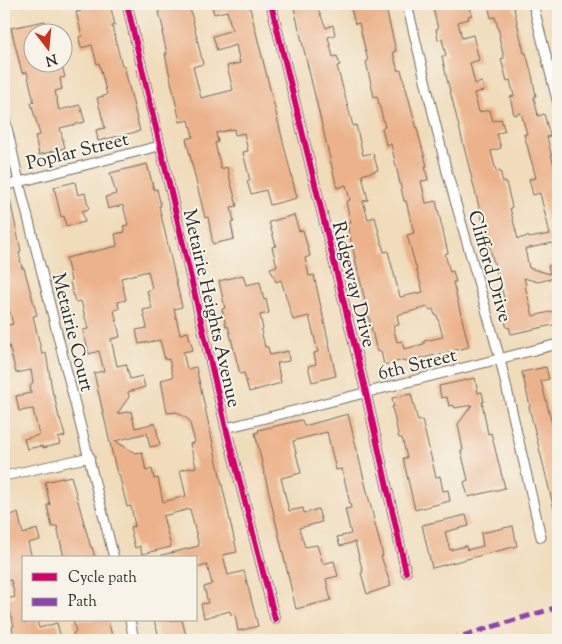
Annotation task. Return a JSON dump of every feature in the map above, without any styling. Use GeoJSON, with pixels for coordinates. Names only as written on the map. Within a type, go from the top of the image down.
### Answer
{"type":"FeatureCollection","features":[{"type":"Feature","properties":{"kind":"street","name":"Metairie Heights Avenue"},"geometry":{"type":"LineString","coordinates":[[127,4],[226,428],[274,618]]}},
{"type":"Feature","properties":{"kind":"street","name":"Ridgeway Drive"},"geometry":{"type":"LineString","coordinates":[[272,4],[366,393],[406,572]]}},
{"type":"Feature","properties":{"kind":"street","name":"Clifford Drive"},"geometry":{"type":"LineString","coordinates":[[407,4],[447,172],[500,359],[541,537]]}},
{"type":"Feature","properties":{"kind":"street"},"geometry":{"type":"LineString","coordinates":[[533,4],[558,104]]}},
{"type":"Feature","properties":{"kind":"street","name":"Metairie Court"},"geometry":{"type":"LineString","coordinates":[[4,114],[19,182],[114,556]]}},
{"type":"Feature","properties":{"kind":"street","name":"Poplar Street"},"geometry":{"type":"LineString","coordinates":[[4,186],[159,146]]}},
{"type":"Feature","properties":{"kind":"street","name":"6th Street"},"geometry":{"type":"LineString","coordinates":[[226,428],[558,344]]}},
{"type":"Feature","properties":{"kind":"street"},"geometry":{"type":"LineString","coordinates":[[4,476],[90,457]]}},
{"type":"Feature","properties":{"kind":"street"},"geometry":{"type":"LineString","coordinates":[[130,622],[134,640]]}},
{"type":"Feature","properties":{"kind":"building"},"geometry":{"type":"Polygon","coordinates":[[[79,4],[110,4],[115,25],[112,26],[140,131],[98,141],[96,130],[105,128],[97,98],[107,95],[99,63],[97,64],[92,45],[81,48],[79,37],[82,36],[76,12],[81,11],[79,4]]]}},
{"type":"Feature","properties":{"kind":"building"},"geometry":{"type":"Polygon","coordinates":[[[157,4],[189,4],[203,64],[193,67],[201,98],[233,90],[227,66],[240,63],[236,45],[217,51],[213,36],[232,30],[227,11],[214,14],[211,4],[249,4],[297,198],[270,205],[266,190],[251,194],[243,152],[248,151],[244,133],[235,135],[234,129],[216,133],[218,142],[215,143],[221,169],[227,167],[237,206],[231,207],[234,222],[231,223],[234,239],[213,244],[208,217],[205,218],[186,139],[193,137],[189,120],[180,122],[165,54],[167,54],[162,32],[164,32],[157,4]]]}},
{"type":"Feature","properties":{"kind":"building"},"geometry":{"type":"Polygon","coordinates":[[[293,4],[316,4],[326,28],[333,25],[335,35],[328,37],[333,57],[337,56],[340,65],[337,66],[353,126],[356,125],[363,155],[373,153],[378,170],[362,175],[368,200],[363,201],[368,219],[375,217],[384,252],[388,251],[400,297],[423,292],[407,235],[414,233],[406,201],[404,201],[391,144],[386,145],[382,128],[385,127],[377,96],[374,97],[359,23],[355,24],[350,4],[385,4],[396,51],[393,52],[398,71],[401,70],[427,166],[425,166],[428,180],[421,181],[426,203],[436,201],[448,253],[445,254],[450,272],[453,271],[456,282],[453,282],[469,347],[384,365],[381,351],[377,352],[347,224],[351,223],[346,202],[350,200],[346,185],[337,188],[293,4]],[[428,307],[397,315],[399,325],[393,326],[397,342],[402,341],[404,349],[424,344],[424,341],[443,337],[437,315],[435,315],[433,309],[429,310],[428,307]]]}},
{"type":"Feature","properties":{"kind":"building"},"geometry":{"type":"Polygon","coordinates":[[[432,4],[469,4],[472,15],[468,16],[469,19],[458,22],[462,38],[473,35],[479,60],[470,63],[475,84],[482,82],[484,91],[474,93],[479,112],[490,110],[493,121],[501,119],[505,131],[497,134],[501,148],[491,151],[496,171],[500,170],[503,182],[506,182],[518,239],[550,234],[540,193],[533,195],[529,179],[536,178],[524,134],[527,134],[521,113],[514,115],[510,97],[514,96],[510,80],[507,81],[501,59],[504,58],[500,36],[495,17],[491,18],[488,4],[513,4],[524,53],[526,53],[532,75],[538,116],[544,114],[550,136],[547,137],[558,182],[558,254],[555,254],[552,243],[525,249],[529,268],[550,274],[548,266],[558,264],[558,277],[538,282],[524,278],[525,286],[533,316],[558,310],[558,324],[511,334],[509,327],[507,328],[501,309],[504,308],[503,301],[505,301],[486,235],[446,75],[442,56],[446,56],[442,39],[438,40],[436,29],[438,29],[432,4]]]}},
{"type":"Feature","properties":{"kind":"building"},"geometry":{"type":"Polygon","coordinates":[[[22,26],[22,72],[27,72],[22,73],[11,28],[22,26]]]}},
{"type":"Feature","properties":{"kind":"building"},"geometry":{"type":"Polygon","coordinates":[[[27,72],[64,72],[65,77],[60,78],[62,89],[55,91],[59,110],[80,105],[85,122],[60,128],[65,148],[39,155],[35,136],[40,135],[31,103],[34,102],[27,72]]]}},
{"type":"Feature","properties":{"kind":"building"},"geometry":{"type":"Polygon","coordinates":[[[147,164],[154,190],[157,189],[161,206],[159,206],[182,307],[174,309],[180,334],[188,332],[193,350],[183,352],[187,369],[196,367],[237,552],[223,555],[228,575],[244,571],[258,626],[238,631],[235,614],[231,615],[230,611],[204,618],[201,604],[208,603],[204,587],[212,584],[207,565],[198,567],[198,556],[162,556],[199,546],[190,509],[163,516],[171,547],[142,554],[140,546],[135,548],[130,527],[135,526],[131,506],[127,507],[119,474],[117,474],[94,373],[104,371],[99,351],[89,354],[83,330],[88,329],[81,301],[75,302],[66,258],[117,246],[115,234],[125,232],[123,226],[128,225],[123,205],[108,209],[105,197],[116,194],[110,173],[147,164]],[[148,271],[121,278],[126,300],[118,302],[119,309],[114,310],[120,337],[111,339],[117,366],[126,364],[130,379],[142,376],[145,387],[128,392],[129,397],[117,414],[131,411],[135,428],[155,423],[160,445],[150,447],[147,433],[115,441],[135,453],[142,452],[146,471],[152,469],[154,479],[158,478],[163,502],[186,496],[180,470],[196,467],[190,444],[195,442],[189,420],[177,412],[167,413],[161,380],[173,377],[169,359],[165,360],[160,340],[139,344],[136,330],[147,328],[143,310],[152,308],[147,291],[152,289],[148,271]]]}},
{"type":"Feature","properties":{"kind":"building"},"geometry":{"type":"Polygon","coordinates":[[[75,182],[78,195],[85,193],[89,209],[82,211],[85,222],[66,226],[64,216],[61,217],[54,187],[75,182]]]}},
{"type":"Feature","properties":{"kind":"building"},"geometry":{"type":"Polygon","coordinates":[[[8,191],[21,251],[19,252],[22,268],[24,268],[37,315],[33,316],[42,354],[46,353],[53,395],[65,436],[58,438],[60,444],[43,448],[42,446],[27,449],[24,439],[39,435],[33,409],[19,411],[16,396],[31,393],[30,386],[33,382],[31,370],[16,373],[9,345],[4,346],[4,326],[13,324],[8,306],[4,307],[4,192],[8,191]]]}},
{"type":"Feature","properties":{"kind":"building"},"geometry":{"type":"Polygon","coordinates":[[[294,215],[299,231],[303,230],[310,256],[305,258],[309,276],[314,275],[336,376],[312,382],[308,366],[316,364],[314,353],[318,352],[309,316],[293,320],[281,280],[276,282],[270,268],[277,266],[272,247],[276,246],[269,222],[294,215]]]}},
{"type":"Feature","properties":{"kind":"building"},"geometry":{"type":"Polygon","coordinates":[[[243,275],[246,285],[260,282],[264,300],[266,299],[269,313],[260,315],[265,347],[268,347],[270,355],[288,351],[289,361],[277,363],[281,383],[249,392],[244,373],[240,374],[228,326],[226,327],[222,309],[225,308],[219,281],[243,275]]]}},
{"type":"Feature","properties":{"kind":"building"},"geometry":{"type":"Polygon","coordinates":[[[546,367],[549,379],[541,381],[558,447],[558,512],[555,513],[522,372],[546,367]]]}},
{"type":"Feature","properties":{"kind":"building"},"geometry":{"type":"Polygon","coordinates":[[[475,378],[478,393],[482,392],[488,434],[491,433],[505,488],[468,497],[464,482],[468,480],[461,451],[463,450],[458,424],[472,405],[455,408],[453,405],[449,406],[447,397],[441,398],[439,386],[475,378]]]}},
{"type":"Feature","properties":{"kind":"building"},"geometry":{"type":"Polygon","coordinates":[[[411,394],[418,421],[422,420],[436,477],[440,476],[443,491],[448,490],[450,501],[415,510],[403,458],[407,458],[402,438],[399,438],[392,407],[394,407],[392,398],[411,394]]]}},
{"type":"Feature","properties":{"kind":"building"},"geometry":{"type":"Polygon","coordinates":[[[348,414],[383,556],[381,556],[391,586],[367,594],[355,542],[340,546],[337,537],[351,534],[345,509],[351,508],[342,469],[336,470],[327,432],[293,441],[301,473],[281,478],[289,511],[303,508],[304,513],[318,509],[322,522],[299,528],[305,547],[317,545],[323,564],[334,561],[338,576],[326,579],[331,600],[296,609],[255,433],[259,432],[258,430],[302,420],[304,426],[348,414]]]}},
{"type":"Feature","properties":{"kind":"building"},"geometry":{"type":"Polygon","coordinates":[[[71,476],[94,556],[64,556],[57,526],[52,527],[47,505],[50,505],[45,482],[71,476]]]}},
{"type":"Feature","properties":{"kind":"building"},"geometry":{"type":"Polygon","coordinates":[[[18,513],[23,534],[37,529],[40,540],[28,543],[31,556],[22,556],[22,622],[38,622],[39,628],[57,623],[61,638],[51,640],[15,640],[12,627],[14,626],[7,599],[15,597],[11,580],[4,582],[4,522],[10,521],[9,515],[18,513]]]}},
{"type":"Feature","properties":{"kind":"building"},"geometry":{"type":"Polygon","coordinates":[[[466,515],[469,526],[445,532],[450,550],[466,546],[467,550],[483,546],[481,533],[513,526],[517,546],[432,568],[422,525],[466,515]]]}},
{"type":"Feature","properties":{"kind":"building"},"geometry":{"type":"Polygon","coordinates":[[[74,622],[108,622],[113,640],[75,640],[73,633],[76,632],[74,622]]]}},
{"type":"Feature","properties":{"kind":"building"},"geometry":{"type":"Polygon","coordinates":[[[155,622],[182,622],[186,636],[160,640],[155,622]]]}},
{"type":"Feature","properties":{"kind":"marked path"},"geometry":{"type":"LineString","coordinates":[[449,640],[558,607]]}},
{"type":"Feature","properties":{"kind":"cycle path"},"geometry":{"type":"LineString","coordinates":[[127,4],[226,428],[275,619]]}},
{"type":"Feature","properties":{"kind":"cycle path"},"geometry":{"type":"LineString","coordinates":[[271,4],[366,393],[406,572]]}}]}
